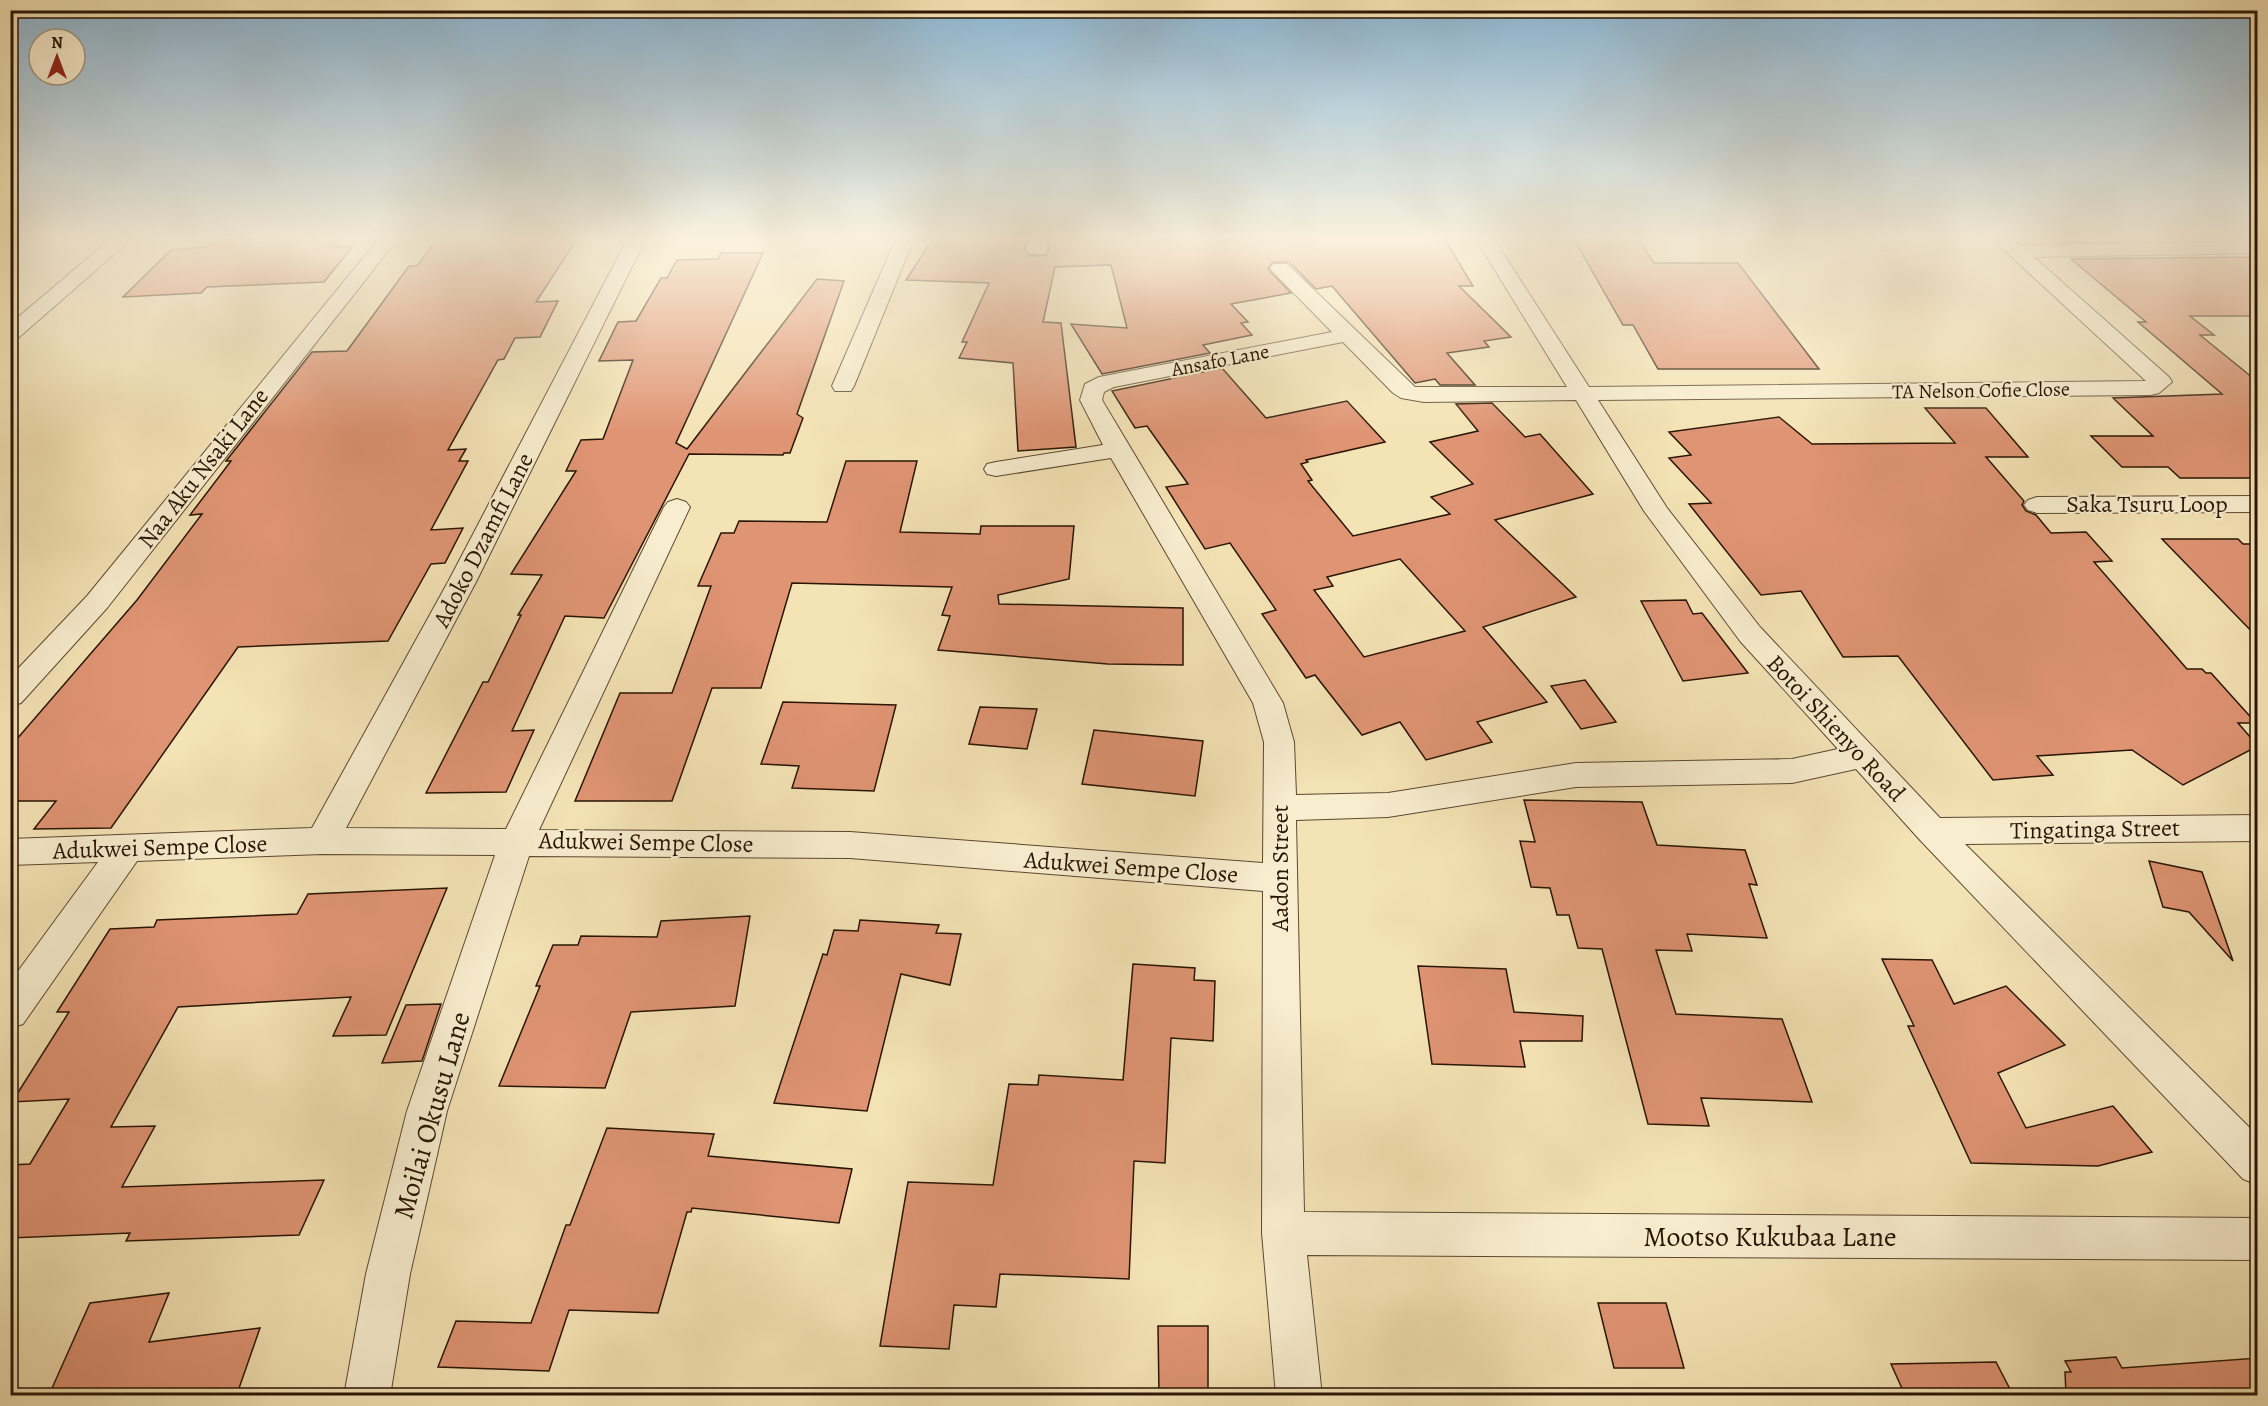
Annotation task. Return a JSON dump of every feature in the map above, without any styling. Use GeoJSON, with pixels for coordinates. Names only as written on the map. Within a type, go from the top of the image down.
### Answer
{"type":"FeatureCollection","features":[{"type":"Feature","properties":{"kind":"street"},"geometry":{"type":"LineString","coordinates":[[10,335],[49,302]]}},
{"type":"Feature","properties":{"kind":"street","name":"Naa Aku Nsaki Lane"},"geometry":{"type":"LineString","coordinates":[[10,696],[97,602],[338,302]]}},
{"type":"Feature","properties":{"kind":"street","name":"Adoko Dzamfi Lane"},"geometry":{"type":"LineString","coordinates":[[322,841],[462,582],[605,302]]}},
{"type":"Feature","properties":{"kind":"street"},"geometry":{"type":"LineString","coordinates":[[843,386],[878,302]]}},
{"type":"Feature","properties":{"kind":"street"},"geometry":{"type":"LineString","coordinates":[[1314,302],[1409,393],[1580,394]]}},
{"type":"Feature","properties":{"kind":"street","name":"Botoi Shienyo Road"},"geometry":{"type":"LineString","coordinates":[[1523,302],[1657,512],[1750,634],[1932,831],[2258,1165]]}},
{"type":"Feature","properties":{"kind":"street","name":"TA Nelson Cofie Close"},"geometry":{"type":"LineString","coordinates":[[1580,394],[2151,388],[2161,382],[2073,302]]}},
{"type":"Feature","properties":{"kind":"street","name":"Ansafo Lane"},"geometry":{"type":"LineString","coordinates":[[1093,389],[1107,382],[1348,335]]}},
{"type":"Feature","properties":{"kind":"street","name":"Aadon Street"},"geometry":{"type":"LineString","coordinates":[[1093,389],[1091,400],[1118,450],[1268,704],[1279,742],[1283,1233],[1299,1395]]}},
{"type":"Feature","properties":{"kind":"street"},"geometry":{"type":"LineString","coordinates":[[996,469],[1118,450]]}},
{"type":"Feature","properties":{"kind":"street","name":"Saka Tsuru Loop"},"geometry":{"type":"LineString","coordinates":[[2037,505],[2258,504]]}},
{"type":"Feature","properties":{"kind":"street","name":"Moilai Okusu Lane"},"geometry":{"type":"LineString","coordinates":[[367,1395],[388,1274],[427,1111],[517,841],[677,507]]}},
{"type":"Feature","properties":{"kind":"street"},"geometry":{"type":"LineString","coordinates":[[1279,808],[1388,805],[1576,775],[1792,771],[1862,756]]}},
{"type":"Feature","properties":{"kind":"street","name":"Tingatinga Street"},"geometry":{"type":"LineString","coordinates":[[1932,831],[2258,828]]}},
{"type":"Feature","properties":{"kind":"street","name":"Adukwei Sempe Close"},"geometry":{"type":"LineString","coordinates":[[10,852],[322,841],[850,845],[1280,878]]}},
{"type":"Feature","properties":{"kind":"street"},"geometry":{"type":"LineString","coordinates":[[10,1012],[128,847]]}},
{"type":"Feature","properties":{"kind":"street","name":"Mootso Kukubaa Lane"},"geometry":{"type":"LineString","coordinates":[[1283,1233],[2258,1239]]}},
{"type":"Feature","properties":{"kind":"building"},"geometry":{"type":"Polygon","coordinates":[[[383,302],[558,302],[540,337],[515,338],[504,359],[498,360],[448,450],[466,449],[459,461],[468,461],[431,530],[463,528],[445,563],[431,564],[388,641],[238,647],[111,828],[34,829],[56,801],[10,801],[10,747],[137,600],[202,514],[190,515],[231,461],[226,461],[312,352],[347,351],[383,302]]]}},
{"type":"Feature","properties":{"kind":"building"},"geometry":{"type":"Polygon","coordinates":[[[647,302],[741,302],[676,443],[687,449],[800,302],[837,302],[797,414],[803,418],[790,453],[783,455],[689,454],[604,618],[565,616],[512,731],[534,730],[506,792],[426,793],[483,682],[488,682],[521,615],[518,615],[542,575],[511,574],[576,471],[566,471],[581,440],[603,439],[633,360],[599,361],[618,322],[636,321],[647,302]]]}},
{"type":"Feature","properties":{"kind":"building"},"geometry":{"type":"Polygon","coordinates":[[[980,302],[1047,302],[1043,322],[1061,323],[1076,447],[1018,451],[1013,363],[959,358],[967,342],[962,342],[980,302]]]}},
{"type":"Feature","properties":{"kind":"building"},"geometry":{"type":"Polygon","coordinates":[[[1120,302],[1244,302],[1231,304],[1248,322],[1241,323],[1252,335],[1203,345],[1210,353],[1102,374],[1071,324],[1127,328],[1120,302]]]}},
{"type":"Feature","properties":{"kind":"building"},"geometry":{"type":"Polygon","coordinates":[[[1345,302],[1475,302],[1511,337],[1484,341],[1489,347],[1447,353],[1475,385],[1440,385],[1435,379],[1415,383],[1345,302]]]}},
{"type":"Feature","properties":{"kind":"building"},"geometry":{"type":"Polygon","coordinates":[[[1610,302],[1768,302],[1819,369],[1658,369],[1633,325],[1623,325],[1610,302]]]}},
{"type":"Feature","properties":{"kind":"building"},"geometry":{"type":"Polygon","coordinates":[[[2122,302],[2258,302],[2258,316],[2190,316],[2214,335],[2200,335],[2258,382],[2258,478],[2180,478],[2168,467],[2122,467],[2091,436],[2153,436],[2113,398],[2222,394],[2138,322],[2146,322],[2122,302]]]}},
{"type":"Feature","properties":{"kind":"building"},"geometry":{"type":"Polygon","coordinates":[[[1222,368],[1266,418],[1347,401],[1385,442],[1306,460],[1308,462],[1301,464],[1312,480],[1308,481],[1353,536],[1450,514],[1431,497],[1473,484],[1430,442],[1478,431],[1456,404],[1492,403],[1525,437],[1540,434],[1593,494],[1495,520],[1576,597],[1483,627],[1547,702],[1477,722],[1492,742],[1426,760],[1400,722],[1362,735],[1315,675],[1306,678],[1262,614],[1276,610],[1230,543],[1205,549],[1166,487],[1188,484],[1147,426],[1135,428],[1112,391],[1222,368]],[[1400,559],[1327,577],[1333,586],[1314,590],[1364,657],[1465,631],[1400,559]]]}},
{"type":"Feature","properties":{"kind":"building"},"geometry":{"type":"Polygon","coordinates":[[[1925,408],[1986,408],[2028,457],[1986,457],[2024,501],[2022,505],[2026,511],[2036,515],[2051,533],[2086,532],[2112,561],[2094,562],[2187,669],[2202,669],[2206,673],[2211,673],[2256,723],[2238,723],[2258,746],[2183,785],[2132,750],[2037,756],[2053,775],[1993,780],[1898,656],[1843,657],[1801,591],[1761,595],[1689,504],[1711,503],[1669,458],[1691,455],[1669,432],[1779,417],[1812,444],[1955,443],[1925,408]]]}},
{"type":"Feature","properties":{"kind":"building"},"geometry":{"type":"Polygon","coordinates":[[[846,461],[917,461],[900,532],[980,534],[981,526],[1074,526],[1069,579],[998,595],[999,604],[1183,608],[1183,665],[1108,664],[938,650],[950,616],[942,615],[952,587],[792,583],[761,688],[712,688],[672,801],[575,801],[620,693],[672,693],[711,586],[698,586],[721,533],[734,533],[739,521],[827,522],[846,461]]]}},
{"type":"Feature","properties":{"kind":"building"},"geometry":{"type":"Polygon","coordinates":[[[2162,539],[2238,539],[2243,544],[2258,544],[2258,638],[2162,539]]]}},
{"type":"Feature","properties":{"kind":"building"},"geometry":{"type":"Polygon","coordinates":[[[1686,600],[1693,614],[1702,613],[1748,673],[1683,681],[1641,601],[1686,600]]]}},
{"type":"Feature","properties":{"kind":"building"},"geometry":{"type":"Polygon","coordinates":[[[1585,680],[1616,722],[1581,729],[1551,686],[1585,680]]]}},
{"type":"Feature","properties":{"kind":"building"},"geometry":{"type":"Polygon","coordinates":[[[783,702],[896,705],[874,791],[792,788],[799,766],[761,764],[783,702]]]}},
{"type":"Feature","properties":{"kind":"building"},"geometry":{"type":"Polygon","coordinates":[[[980,707],[1037,709],[1027,749],[969,744],[980,707]]]}},
{"type":"Feature","properties":{"kind":"building"},"geometry":{"type":"Polygon","coordinates":[[[1094,730],[1203,741],[1195,796],[1082,784],[1094,730]]]}},
{"type":"Feature","properties":{"kind":"building"},"geometry":{"type":"Polygon","coordinates":[[[1524,800],[1642,802],[1657,845],[1745,850],[1757,885],[1749,884],[1767,938],[1687,934],[1692,951],[1656,950],[1676,1014],[1782,1019],[1812,1102],[1701,1098],[1709,1126],[1648,1124],[1602,949],[1578,948],[1569,915],[1557,915],[1550,888],[1531,887],[1520,841],[1535,842],[1524,800]]]}},
{"type":"Feature","properties":{"kind":"building"},"geometry":{"type":"Polygon","coordinates":[[[2149,861],[2202,872],[2233,961],[2189,912],[2163,907],[2149,861]]]}},
{"type":"Feature","properties":{"kind":"building"},"geometry":{"type":"Polygon","coordinates":[[[447,888],[386,1035],[333,1036],[351,997],[178,1007],[111,1127],[155,1126],[122,1187],[324,1180],[299,1235],[126,1241],[130,1233],[10,1238],[10,1165],[30,1164],[69,1099],[12,1102],[69,1012],[57,1012],[110,929],[154,927],[157,920],[297,914],[308,894],[447,888]]]}},
{"type":"Feature","properties":{"kind":"building"},"geometry":{"type":"Polygon","coordinates":[[[750,916],[735,1006],[631,1012],[605,1088],[499,1086],[540,986],[536,986],[553,945],[578,945],[581,936],[657,937],[661,921],[750,916]]]}},
{"type":"Feature","properties":{"kind":"building"},"geometry":{"type":"Polygon","coordinates":[[[860,920],[939,925],[936,933],[961,934],[950,985],[901,974],[867,1111],[774,1103],[823,954],[827,955],[834,930],[858,931],[860,920]]]}},
{"type":"Feature","properties":{"kind":"building"},"geometry":{"type":"Polygon","coordinates":[[[1882,959],[1932,960],[1954,1004],[2006,986],[2065,1045],[1998,1073],[2026,1128],[2113,1106],[2152,1152],[2098,1166],[1971,1163],[1908,1026],[1914,1026],[1882,959]]]}},
{"type":"Feature","properties":{"kind":"building"},"geometry":{"type":"Polygon","coordinates":[[[1133,964],[1195,968],[1194,980],[1215,981],[1213,1041],[1171,1038],[1165,1163],[1134,1161],[1129,1279],[1000,1274],[996,1307],[954,1305],[949,1349],[880,1346],[908,1182],[993,1185],[1009,1084],[1038,1085],[1039,1075],[1123,1080],[1133,964]]]}},
{"type":"Feature","properties":{"kind":"building"},"geometry":{"type":"Polygon","coordinates":[[[1418,966],[1506,969],[1514,1012],[1583,1016],[1582,1041],[1520,1041],[1525,1067],[1432,1064],[1418,966]]]}},
{"type":"Feature","properties":{"kind":"building"},"geometry":{"type":"Polygon","coordinates":[[[441,1004],[422,1061],[382,1063],[406,1005],[441,1004]]]}},
{"type":"Feature","properties":{"kind":"building"},"geometry":{"type":"Polygon","coordinates":[[[607,1128],[714,1134],[708,1156],[852,1169],[839,1223],[692,1208],[691,1212],[687,1212],[658,1313],[569,1310],[549,1371],[438,1367],[456,1321],[531,1323],[566,1225],[570,1225],[607,1128]]]}},
{"type":"Feature","properties":{"kind":"building"},"geometry":{"type":"Polygon","coordinates":[[[169,1293],[149,1342],[260,1328],[237,1394],[49,1395],[90,1303],[169,1293]]]}},
{"type":"Feature","properties":{"kind":"building"},"geometry":{"type":"Polygon","coordinates":[[[1598,1303],[1666,1303],[1684,1368],[1614,1368],[1598,1303]]]}},
{"type":"Feature","properties":{"kind":"building"},"geometry":{"type":"Polygon","coordinates":[[[1158,1326],[1208,1326],[1208,1395],[1159,1395],[1158,1326]]]}},
{"type":"Feature","properties":{"kind":"building"},"geometry":{"type":"Polygon","coordinates":[[[2116,1357],[2122,1368],[2258,1358],[2258,1395],[2066,1395],[2065,1372],[2071,1372],[2065,1361],[2116,1357]]]}},
{"type":"Feature","properties":{"kind":"building"},"geometry":{"type":"Polygon","coordinates":[[[1996,1362],[2013,1395],[1905,1395],[1891,1364],[1996,1362]]]}}]}
